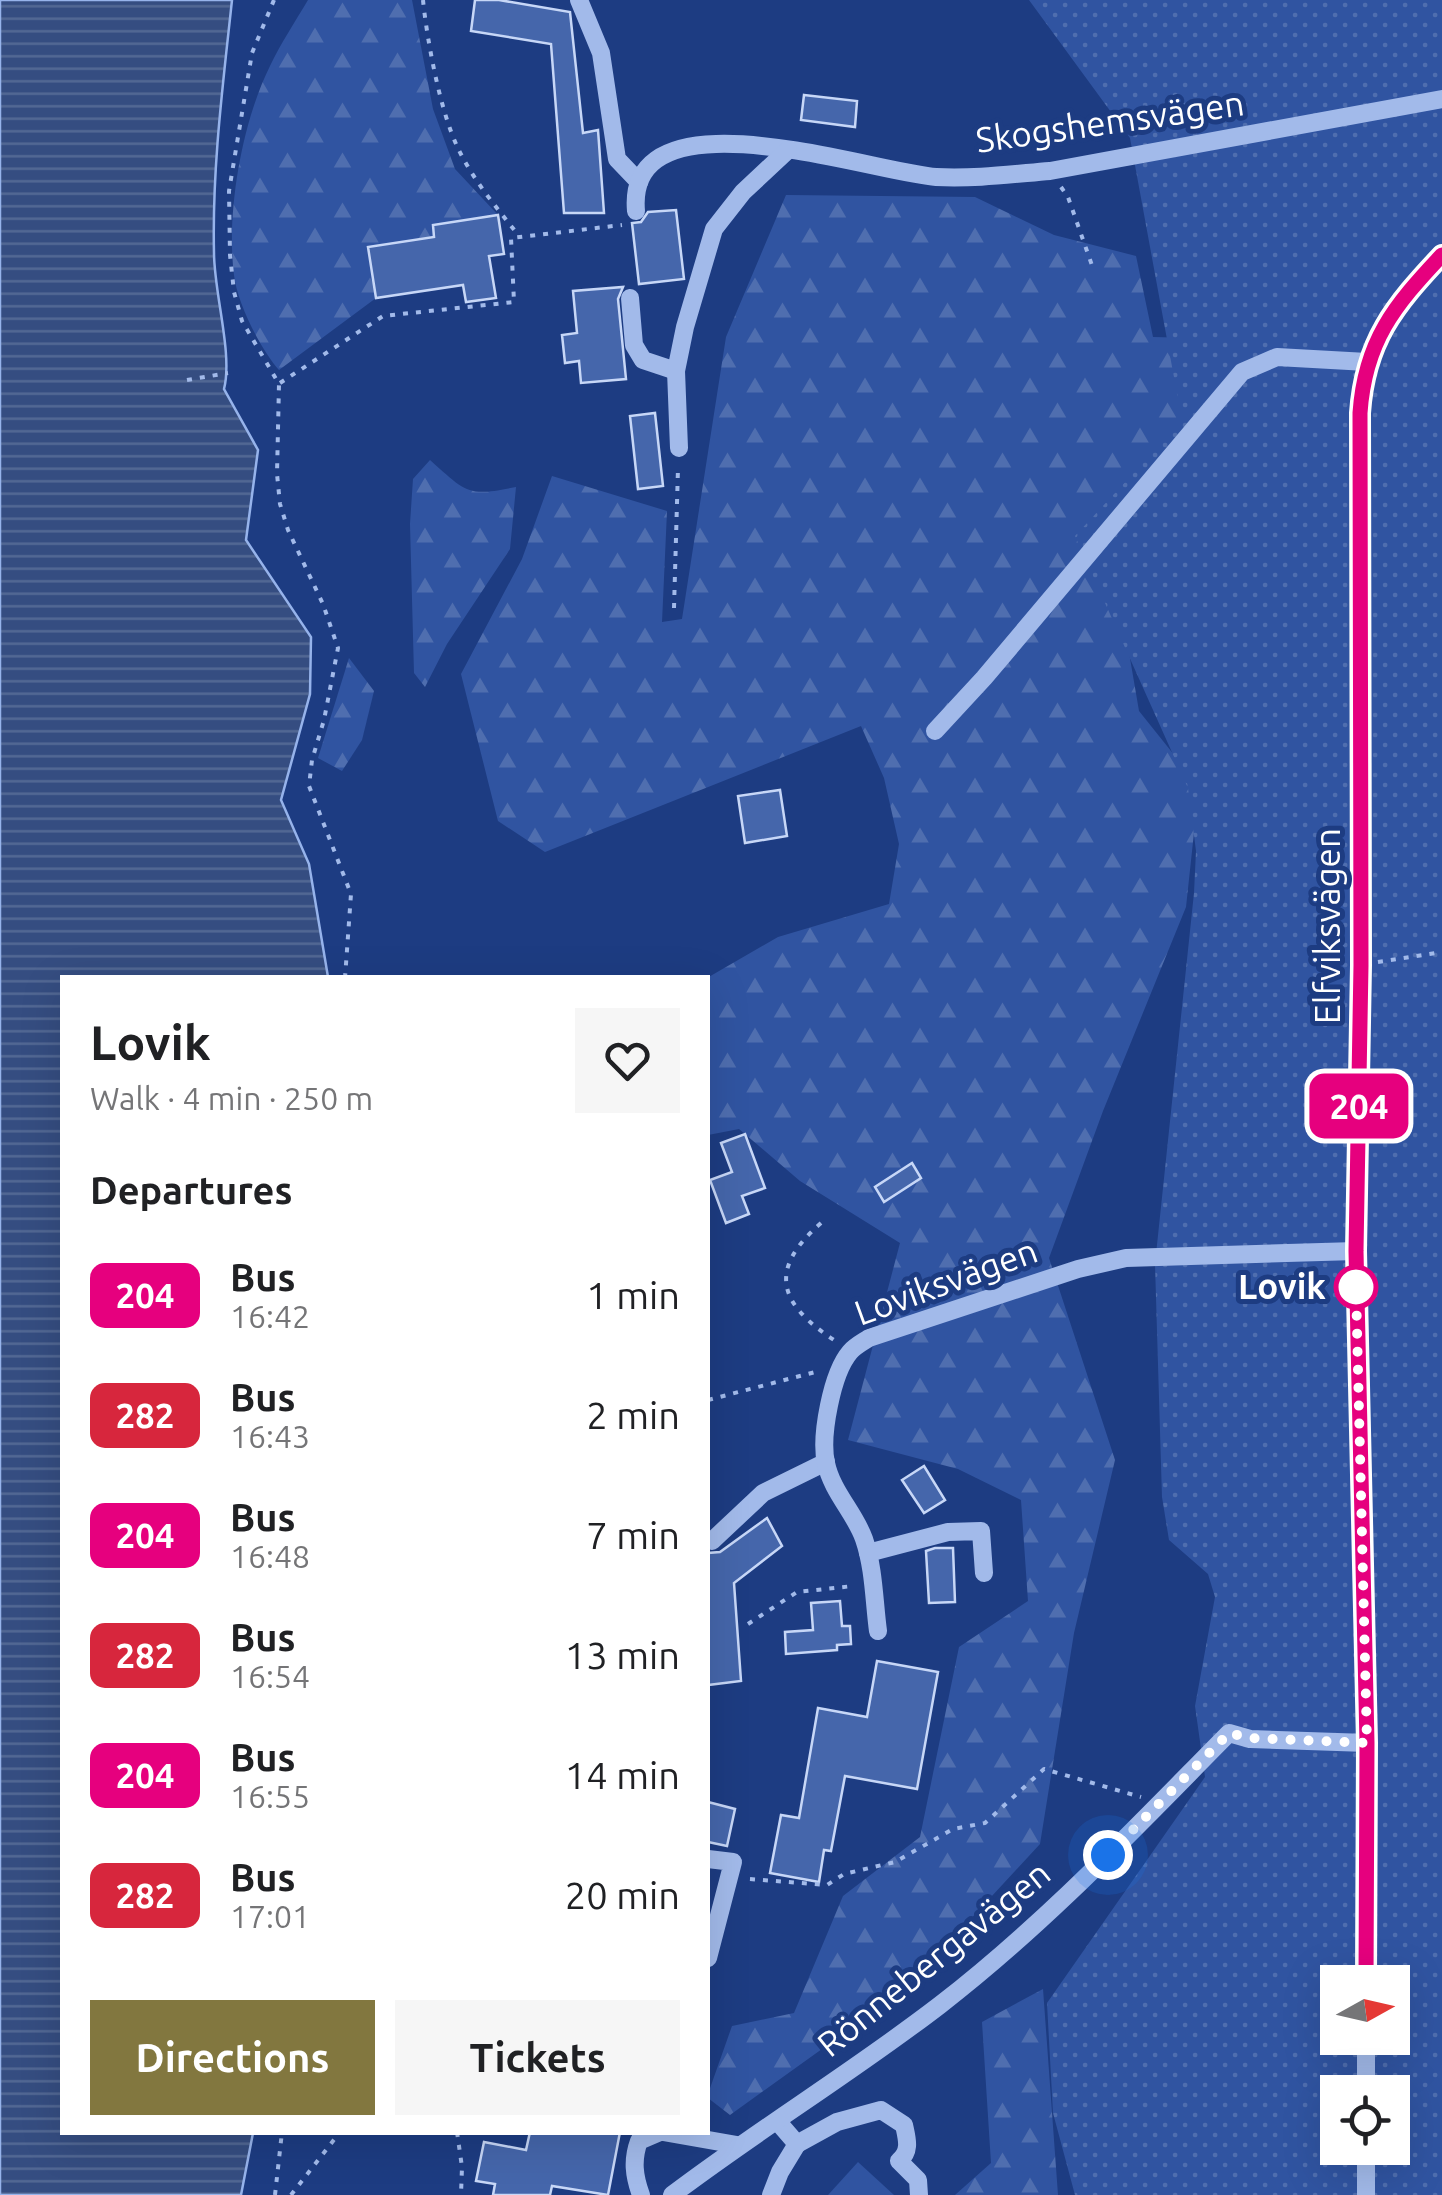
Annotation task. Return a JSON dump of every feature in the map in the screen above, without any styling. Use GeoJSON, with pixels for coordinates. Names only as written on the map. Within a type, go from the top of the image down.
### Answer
{"type":"FeatureCollection","features":[{"type":"Feature","properties":{"kind":"street"},"geometry":{"type":"LineString","coordinates":[[580,0],[600,54],[618,159],[639,182],[636,210]]}},
{"type":"Feature","properties":{"kind":"street","name":"Skogshemsvägen"},"geometry":{"type":"LineString","coordinates":[[639,182],[662,156],[692,144],[730,142],[935,177],[1050,171],[1442,99]]}},
{"type":"Feature","properties":{"kind":"street"},"geometry":{"type":"LineString","coordinates":[[679,448],[676,371],[714,228],[743,192],[788,150]]}},
{"type":"Feature","properties":{"kind":"street","name":"Elfviksvägen"},"geometry":{"type":"LineString","coordinates":[[1366,1965],[1367,1743],[1356,1251],[1361,965],[1360,413],[1367,362],[1378,334],[1442,255]]}},
{"type":"Feature","properties":{"kind":"street"},"geometry":{"type":"LineString","coordinates":[[630,298],[634,345],[643,360],[676,371]]}},
{"type":"Feature","properties":{"kind":"street"},"geometry":{"type":"LineString","coordinates":[[935,731],[1242,372],[1277,358],[1367,362]]}},
{"type":"Feature","properties":{"kind":"street","name":"Loviksvägen"},"geometry":{"type":"LineString","coordinates":[[878,1631],[862,1533],[843,1504],[826,1462],[827,1414],[847,1358],[868,1338],[1078,1269],[1126,1258],[1356,1251]]}},
{"type":"Feature","properties":{"kind":"street"},"geometry":{"type":"LineString","coordinates":[[712,1541],[763,1493],[826,1462]]}},
{"type":"Feature","properties":{"kind":"street"},"geometry":{"type":"LineString","coordinates":[[868,1553],[948,1532],[980,1532],[984,1573]]}},
{"type":"Feature","properties":{"kind":"street","name":"Rönnebergavägen"},"geometry":{"type":"LineString","coordinates":[[672,2195],[737,2145],[778,2122],[941,2004],[1009,1948],[1082,1881],[1229,1733],[1250,1738],[1367,1743]]}},
{"type":"Feature","properties":{"kind":"street"},"geometry":{"type":"LineString","coordinates":[[710,1859],[732,1862],[710,1950]]}},
{"type":"Feature","properties":{"kind":"street"},"geometry":{"type":"LineString","coordinates":[[771,2195],[797,2144],[837,2122],[881,2110],[904,2125],[908,2143],[906,2155],[899,2161],[918,2180],[919,2195]]}},
{"type":"Feature","properties":{"kind":"street"},"geometry":{"type":"LineString","coordinates":[[778,2122],[797,2144]]}},
{"type":"Feature","properties":{"kind":"street"},"geometry":{"type":"LineString","coordinates":[[679,2135],[737,2145]]}},
{"type":"Feature","properties":{"kind":"street"},"geometry":{"type":"LineString","coordinates":[[636,2137],[634,2170],[642,2195]]}},
{"type":"Feature","properties":{"kind":"street"},"geometry":{"type":"LineString","coordinates":[[1366,2165],[1366,2195]]}},
{"type":"Feature","properties":{"kind":"path"},"geometry":{"type":"LineString","coordinates":[[274,0],[252,53],[229,191],[234,292],[242,322],[279,384],[280,504],[338,648],[309,786],[350,894],[345,975]]}},
{"type":"Feature","properties":{"kind":"path"},"geometry":{"type":"LineString","coordinates":[[272,8],[282,0]]}},
{"type":"Feature","properties":{"kind":"path"},"geometry":{"type":"LineString","coordinates":[[423,0],[444,107],[457,146],[483,190],[519,237]]}},
{"type":"Feature","properties":{"kind":"path"},"geometry":{"type":"LineString","coordinates":[[1050,171],[1068,197],[1094,271]]}},
{"type":"Feature","properties":{"kind":"path"},"geometry":{"type":"LineString","coordinates":[[279,384],[383,316],[514,302],[510,238],[624,225],[622,211],[636,210]]}},
{"type":"Feature","properties":{"kind":"path"},"geometry":{"type":"LineString","coordinates":[[187,380],[228,374]]}},
{"type":"Feature","properties":{"kind":"path"},"geometry":{"type":"LineString","coordinates":[[674,608],[679,448]]}},
{"type":"Feature","properties":{"kind":"path"},"geometry":{"type":"LineString","coordinates":[[1361,965],[1442,952]]}},
{"type":"Feature","properties":{"kind":"path"},"geometry":{"type":"LineString","coordinates":[[821,1223],[804,1238],[786,1269],[790,1300],[847,1358]]}},
{"type":"Feature","properties":{"kind":"path"},"geometry":{"type":"LineString","coordinates":[[710,1399],[847,1358]]}},
{"type":"Feature","properties":{"kind":"path"},"geometry":{"type":"LineString","coordinates":[[748,1624],[803,1590],[872,1584]]}},
{"type":"Feature","properties":{"kind":"path"},"geometry":{"type":"LineString","coordinates":[[729,1877],[827,1884],[844,1874],[895,1862],[953,1830],[985,1823],[1044,1769],[1160,1803]]}},
{"type":"Feature","properties":{"kind":"path"},"geometry":{"type":"LineString","coordinates":[[275,2195],[282,2135]]}},
{"type":"Feature","properties":{"kind":"path"},"geometry":{"type":"LineString","coordinates":[[292,2195],[338,2135]]}},
{"type":"Feature","properties":{"kind":"path"},"geometry":{"type":"LineString","coordinates":[[457,2135],[461,2195]]}},
{"type":"Feature","properties":{"kind":"green space"},"geometry":{"type":"Polygon","coordinates":[[[308,0],[412,0],[433,109],[455,169],[498,215],[433,225],[434,237],[369,247],[376,298],[279,370],[258,339],[240,299],[232,251],[234,196],[244,140],[260,89],[308,0]]]}},
{"type":"Feature","properties":{"kind":"green space"},"geometry":{"type":"Polygon","coordinates":[[[1029,0],[1442,0],[1442,2195],[1075,2195],[1053,2113],[1047,2003],[1205,1777],[1195,1706],[1215,1597],[1208,1574],[1169,1540],[1162,1497],[1155,1264],[1196,851],[1188,788],[1075,536],[1182,421],[1130,138],[1029,0]]]}},
{"type":"Feature","properties":{"kind":"green space"},"geometry":{"type":"Polygon","coordinates":[[[786,195],[975,197],[1054,235],[1136,256],[1153,337],[1265,340],[1107,524],[1139,711],[1199,786],[1186,907],[1103,1111],[1049,1258],[1115,1460],[1074,1633],[1040,1844],[907,1988],[730,2115],[710,2100],[710,2088],[732,2026],[794,2013],[843,1896],[920,1837],[959,1647],[1028,1601],[1021,1500],[958,1469],[848,1440],[900,1243],[800,1181],[739,1129],[710,1135],[710,976],[778,937],[889,904],[899,844],[884,778],[861,726],[545,852],[498,821],[461,674],[522,559],[552,476],[667,511],[662,622],[682,619],[726,337],[786,195]]]}},
{"type":"Feature","properties":{"kind":"green space"},"geometry":{"type":"Polygon","coordinates":[[[430,460],[469,490],[487,492],[516,487],[510,549],[447,644],[425,687],[414,673],[410,524],[413,479],[430,460]]]}},
{"type":"Feature","properties":{"kind":"green space"},"geometry":{"type":"Polygon","coordinates":[[[349,658],[374,691],[362,740],[342,771],[318,758],[349,658]]]}},
{"type":"Feature","properties":{"kind":"green space"},"geometry":{"type":"Polygon","coordinates":[[[1043,1989],[1058,2195],[955,2195],[991,2163],[982,2022],[1043,1989]]]}},
{"type":"Feature","properties":{"kind":"green space"},"geometry":{"type":"Polygon","coordinates":[[[858,2162],[894,2195],[828,2195],[858,2162]]]}},
{"type":"Feature","properties":{"kind":"shaded area"},"geometry":{"type":"Polygon","coordinates":[[[0,0],[232,0],[214,221],[215,269],[225,341],[224,389],[258,450],[246,540],[311,637],[310,694],[281,800],[309,864],[328,975],[60,975],[60,2135],[253,2135],[241,2195],[0,2195],[0,0]]]}},
{"type":"Feature","properties":{"kind":"building"},"geometry":{"type":"Polygon","coordinates":[[[475,0],[499,0],[570,12],[583,133],[598,130],[604,213],[564,213],[551,44],[471,31],[475,0]]]}},
{"type":"Feature","properties":{"kind":"building"},"geometry":{"type":"Polygon","coordinates":[[[804,95],[857,101],[855,127],[801,120],[804,95]]]}},
{"type":"Feature","properties":{"kind":"building"},"geometry":{"type":"Polygon","coordinates":[[[676,210],[684,279],[639,284],[632,223],[641,222],[648,212],[676,210]]]}},
{"type":"Feature","properties":{"kind":"building"},"geometry":{"type":"Polygon","coordinates":[[[498,215],[504,254],[489,256],[496,298],[466,302],[463,285],[376,298],[368,247],[434,237],[433,225],[498,215]]]}},
{"type":"Feature","properties":{"kind":"building"},"geometry":{"type":"Polygon","coordinates":[[[623,287],[618,299],[626,379],[581,383],[579,361],[565,363],[562,335],[577,333],[573,291],[623,287]]]}},
{"type":"Feature","properties":{"kind":"building"},"geometry":{"type":"Polygon","coordinates":[[[655,413],[663,486],[638,489],[630,416],[655,413]]]}},
{"type":"Feature","properties":{"kind":"building"},"geometry":{"type":"Polygon","coordinates":[[[780,790],[787,836],[745,843],[738,796],[780,790]]]}},
{"type":"Feature","properties":{"kind":"building"},"geometry":{"type":"Polygon","coordinates":[[[745,1134],[765,1188],[742,1196],[749,1214],[726,1223],[710,1180],[732,1172],[721,1143],[745,1134]]]}},
{"type":"Feature","properties":{"kind":"building"},"geometry":{"type":"Polygon","coordinates":[[[912,1163],[921,1178],[884,1202],[875,1187],[912,1163]]]}},
{"type":"Feature","properties":{"kind":"building"},"geometry":{"type":"Polygon","coordinates":[[[924,1466],[945,1500],[924,1513],[902,1480],[924,1466]]]}},
{"type":"Feature","properties":{"kind":"building"},"geometry":{"type":"Polygon","coordinates":[[[767,1518],[782,1546],[734,1583],[741,1681],[710,1685],[710,1553],[720,1552],[767,1518]]]}},
{"type":"Feature","properties":{"kind":"building"},"geometry":{"type":"Polygon","coordinates":[[[953,1548],[955,1602],[929,1603],[926,1551],[953,1548]]]}},
{"type":"Feature","properties":{"kind":"building"},"geometry":{"type":"Polygon","coordinates":[[[840,1601],[842,1626],[850,1626],[851,1644],[837,1645],[837,1650],[786,1654],[785,1632],[813,1630],[811,1603],[840,1601]]]}},
{"type":"Feature","properties":{"kind":"building"},"geometry":{"type":"Polygon","coordinates":[[[877,1661],[938,1672],[917,1789],[845,1776],[831,1851],[824,1850],[819,1882],[770,1873],[781,1815],[799,1818],[818,1708],[867,1717],[877,1661]]]}},
{"type":"Feature","properties":{"kind":"building"},"geometry":{"type":"Polygon","coordinates":[[[710,1803],[735,1809],[727,1846],[710,1842],[710,1803]]]}},
{"type":"Feature","properties":{"kind":"building"},"geometry":{"type":"Polygon","coordinates":[[[529,2135],[619,2135],[608,2195],[552,2186],[550,2195],[493,2195],[495,2184],[476,2181],[484,2142],[526,2150],[529,2135]]]}},
{"type":"Feature","properties":{"kind":"bus line","name":"204"},"geometry":{"type":"LineString","coordinates":[[1366,1965],[1367,1743],[1356,1251],[1361,965],[1360,413],[1367,362],[1378,334],[1442,255]]}},
{"type":"Feature","properties":{"kind":"place","name":"Lovik"},"geometry":{"type":"Point","coordinates":[1356,1287]}},
{"type":"Feature","properties":{"kind":"route"},"geometry":{"type":"LineString","coordinates":[[1108,1855],[1229,1733],[1250,1738],[1367,1743],[1356,1287]]}}]}
